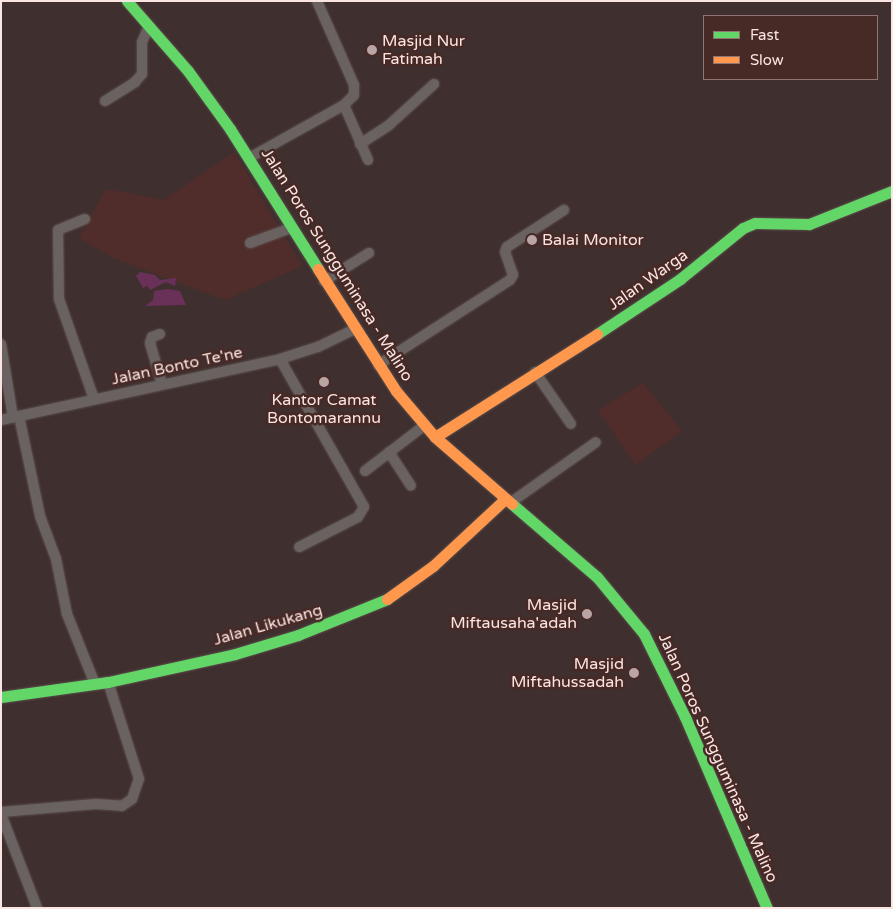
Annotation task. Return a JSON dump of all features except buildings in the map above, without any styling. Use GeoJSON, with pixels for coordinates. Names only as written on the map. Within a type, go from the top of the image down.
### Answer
{"type":"FeatureCollection","features":[{"type":"Feature","properties":{"kind":"main road","name":"Jalan Poros Sungguminasa - Malino"},"geometry":{"type":"LineString","coordinates":[[127,1],[188,71],[249,158],[378,365],[425,425],[435,437],[508,501],[541,526],[597,577],[644,634],[685,717],[767,908]]}},
{"type":"Feature","properties":{"kind":"main road","name":"Jalan Warga"},"geometry":{"type":"LineString","coordinates":[[435,437],[680,279],[743,228],[756,223],[809,224],[838,210],[892,191]]}},
{"type":"Feature","properties":{"kind":"main road","name":"Jalan Likukang"},"geometry":{"type":"LineString","coordinates":[[1,697],[108,682],[236,654],[298,635],[367,609],[390,598],[433,566],[508,501]]}},
{"type":"Feature","properties":{"kind":"street"},"geometry":{"type":"LineString","coordinates":[[249,158],[344,105],[354,95],[354,85],[317,1]]}},
{"type":"Feature","properties":{"kind":"street"},"geometry":{"type":"LineString","coordinates":[[105,101],[135,82],[142,74],[142,42],[149,26]]}},
{"type":"Feature","properties":{"kind":"street"},"geometry":{"type":"LineString","coordinates":[[360,144],[389,125],[434,84]]}},
{"type":"Feature","properties":{"kind":"street"},"geometry":{"type":"LineString","coordinates":[[344,105],[368,160]]}},
{"type":"Feature","properties":{"kind":"street"},"geometry":{"type":"LineString","coordinates":[[378,365],[510,280],[513,274],[505,252],[507,247],[564,210]]}},
{"type":"Feature","properties":{"kind":"street"},"geometry":{"type":"LineString","coordinates":[[84,219],[58,230],[59,300],[94,400]]}},
{"type":"Feature","properties":{"kind":"street"},"geometry":{"type":"LineString","coordinates":[[250,243],[291,228]]}},
{"type":"Feature","properties":{"kind":"street"},"geometry":{"type":"LineString","coordinates":[[324,281],[368,253]]}},
{"type":"Feature","properties":{"kind":"street","name":"Jalan Bonto Te'ne"},"geometry":{"type":"LineString","coordinates":[[1,420],[280,359],[318,348],[354,328]]}},
{"type":"Feature","properties":{"kind":"street"},"geometry":{"type":"LineString","coordinates":[[160,334],[152,337],[150,342],[162,384]]}},
{"type":"Feature","properties":{"kind":"street"},"geometry":{"type":"LineString","coordinates":[[1,344],[40,516],[56,559],[67,614],[95,684]]}},
{"type":"Feature","properties":{"kind":"street"},"geometry":{"type":"LineString","coordinates":[[280,359],[364,507],[358,516],[299,547]]}},
{"type":"Feature","properties":{"kind":"street"},"geometry":{"type":"LineString","coordinates":[[535,372],[571,424]]}},
{"type":"Feature","properties":{"kind":"street"},"geometry":{"type":"LineString","coordinates":[[364,471],[425,425]]}},
{"type":"Feature","properties":{"kind":"street"},"geometry":{"type":"LineString","coordinates":[[508,501],[596,442]]}},
{"type":"Feature","properties":{"kind":"street"},"geometry":{"type":"LineString","coordinates":[[389,452],[411,486]]}},
{"type":"Feature","properties":{"kind":"street"},"geometry":{"type":"LineString","coordinates":[[36,908],[1,813],[96,804],[122,806],[132,799],[139,778],[108,682]]}},
{"type":"Feature","properties":{"kind":"shaded area"},"geometry":{"type":"Polygon","coordinates":[[[234,152],[302,266],[225,300],[113,258],[79,238],[106,189],[164,200],[234,152]]]}},
{"type":"Feature","properties":{"kind":"shaded area"},"geometry":{"type":"Polygon","coordinates":[[[140,272],[155,275],[160,280],[176,278],[175,286],[166,282],[150,290],[147,286],[143,288],[136,276],[140,272]]]}},
{"type":"Feature","properties":{"kind":"shaded area"},"geometry":{"type":"Polygon","coordinates":[[[168,289],[180,291],[186,305],[145,306],[153,300],[154,291],[168,289]]]}},
{"type":"Feature","properties":{"kind":"shaded area"},"geometry":{"type":"Polygon","coordinates":[[[643,383],[682,431],[635,465],[598,410],[643,383]]]}},
{"type":"Feature","properties":{"kind":"traffic: fast"},"geometry":{"type":"LineString","coordinates":[[127,1],[188,71],[230,129],[318,269]]}},
{"type":"Feature","properties":{"kind":"traffic: fast"},"geometry":{"type":"LineString","coordinates":[[597,334],[680,279],[743,228],[755,223],[809,224],[892,191]]}},
{"type":"Feature","properties":{"kind":"traffic: fast"},"geometry":{"type":"LineString","coordinates":[[512,504],[597,577],[644,634],[685,717],[767,908]]}},
{"type":"Feature","properties":{"kind":"traffic: fast"},"geometry":{"type":"LineString","coordinates":[[1,697],[108,682],[235,654],[298,635],[387,599]]}},
{"type":"Feature","properties":{"kind":"traffic: slow"},"geometry":{"type":"LineString","coordinates":[[318,269],[396,391],[435,437],[512,504]]}},
{"type":"Feature","properties":{"kind":"traffic: slow"},"geometry":{"type":"LineString","coordinates":[[435,437],[597,334]]}},
{"type":"Feature","properties":{"kind":"traffic: slow"},"geometry":{"type":"LineString","coordinates":[[387,599],[433,566],[505,499]]}},
{"type":"Feature","properties":{"kind":"place","name":"Masjid Nur Fatimah"},"geometry":{"type":"Point","coordinates":[372,50]}},
{"type":"Feature","properties":{"kind":"place","name":"Balai Monitor"},"geometry":{"type":"Point","coordinates":[532,240]}},
{"type":"Feature","properties":{"kind":"place","name":"Kantor Camat Bontomarannu"},"geometry":{"type":"Point","coordinates":[324,382]}},
{"type":"Feature","properties":{"kind":"place","name":"Masjid Miftausaha'adah"},"geometry":{"type":"Point","coordinates":[587,614]}},
{"type":"Feature","properties":{"kind":"place","name":"Masjid Miftahussadah"},"geometry":{"type":"Point","coordinates":[634,673]}}]}
